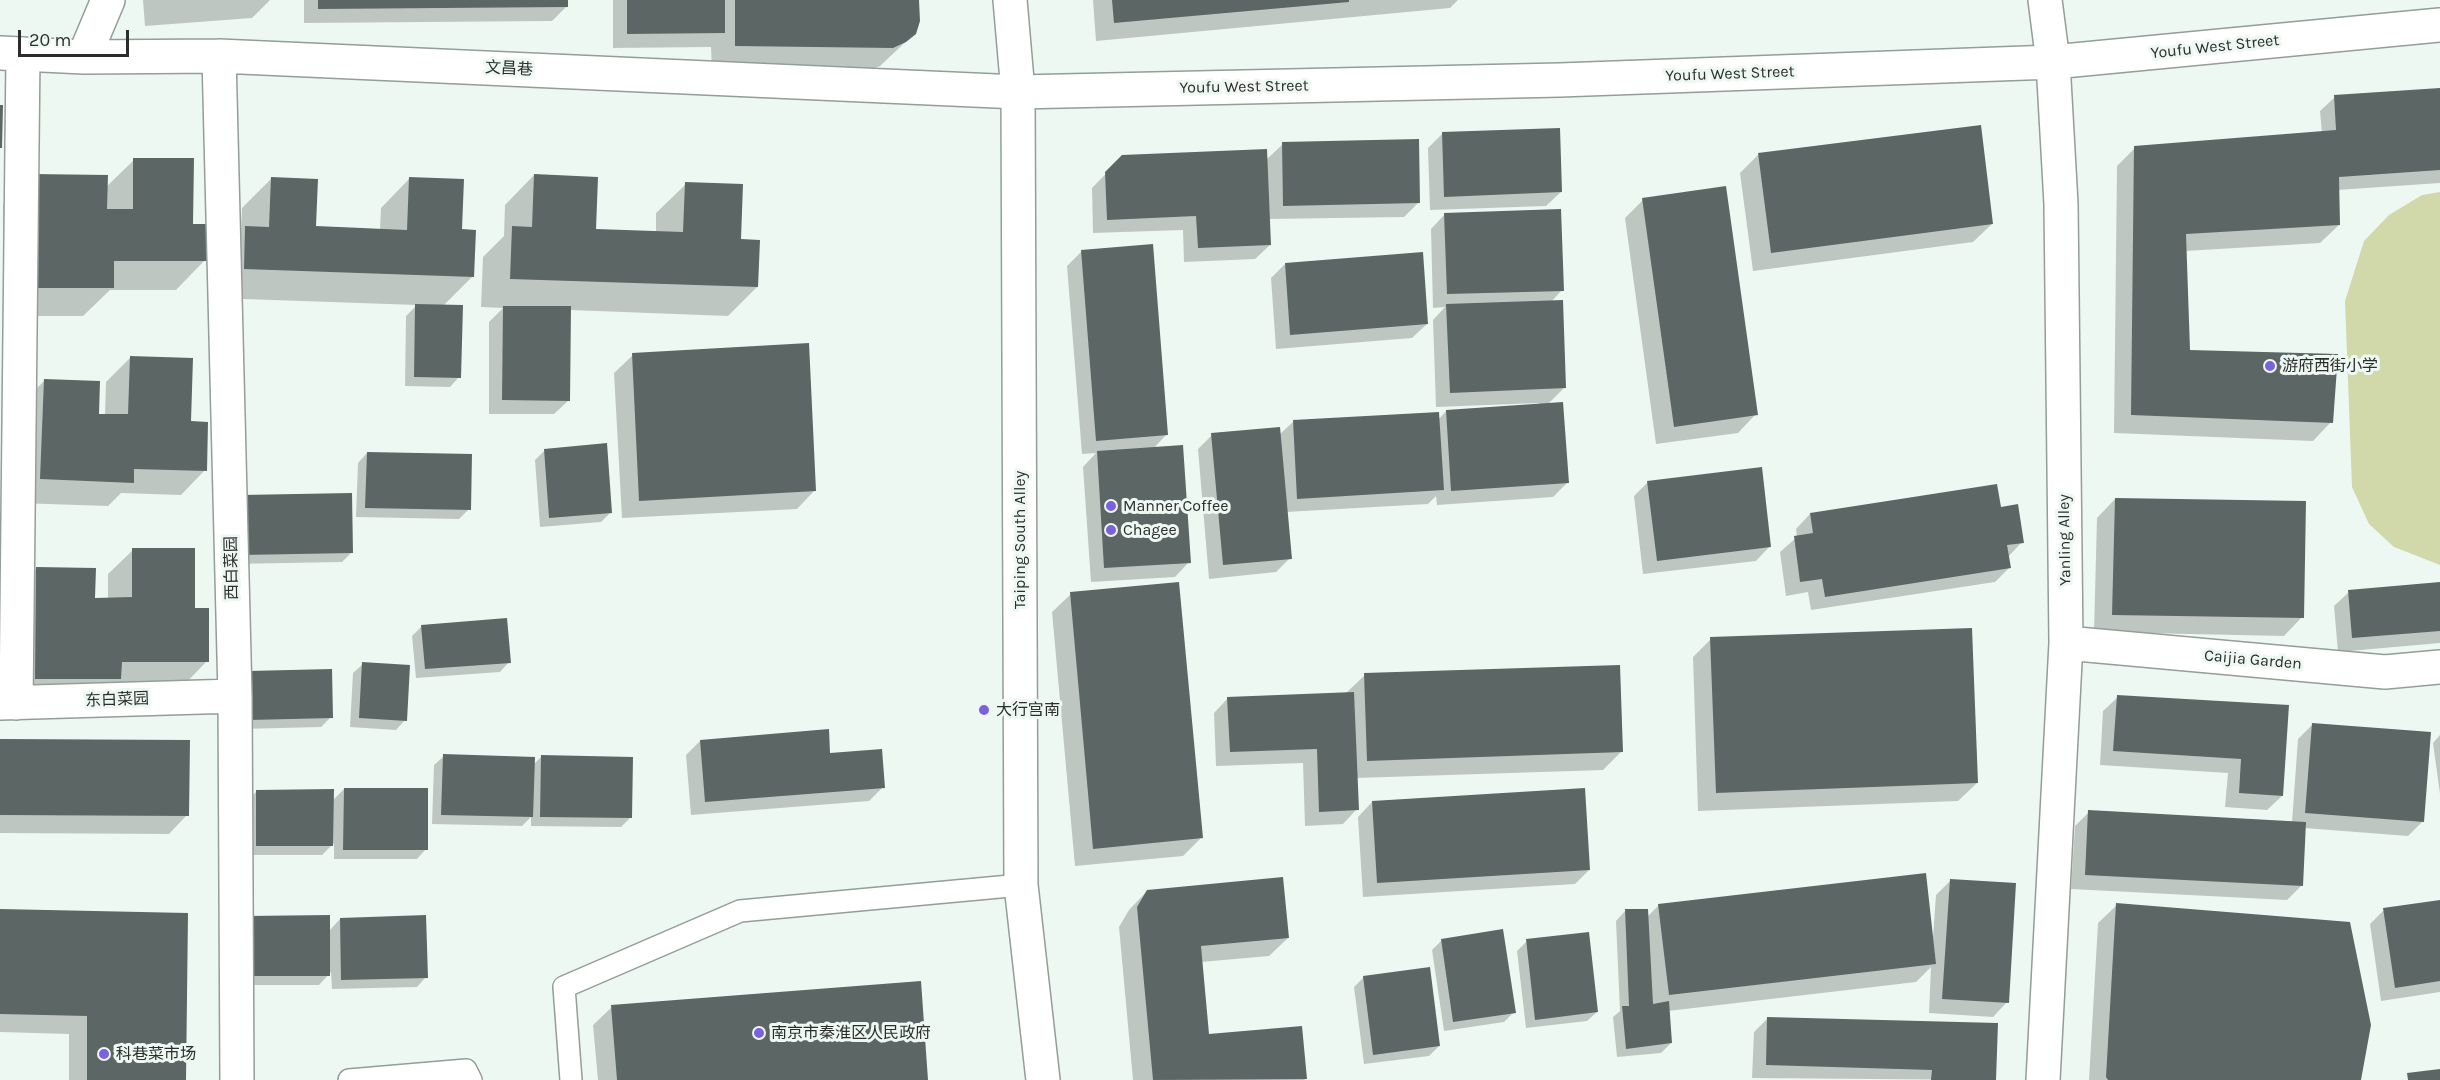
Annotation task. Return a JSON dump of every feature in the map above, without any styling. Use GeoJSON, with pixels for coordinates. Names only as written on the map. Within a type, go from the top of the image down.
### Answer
{"type":"FeatureCollection","features":[{"type":"Feature","properties":{"kind":"street"},"geometry":{"type":"LineString","coordinates":[[84,57],[108,0]]}},
{"type":"Feature","properties":{"kind":"street","name":"Taiping South Alley"},"geometry":{"type":"LineString","coordinates":[[1010,0],[1018,92],[1021,885],[1043,1080]]}},
{"type":"Feature","properties":{"kind":"street","name":"Yanling Alley"},"geometry":{"type":"LineString","coordinates":[[2043,1080],[2066,643],[2061,204],[2053,62],[2045,0]]}},
{"type":"Feature","properties":{"kind":"street","name":"Youfu West Street"},"geometry":{"type":"LineString","coordinates":[[1018,92],[1560,80],[2053,62],[2440,25]]}},
{"type":"Feature","properties":{"kind":"street"},"geometry":{"type":"LineString","coordinates":[[8,703],[11,54]]}},
{"type":"Feature","properties":{"kind":"street","name":"文昌巷"},"geometry":{"type":"LineString","coordinates":[[11,54],[84,57],[219,56],[1018,92]]}},
{"type":"Feature","properties":{"kind":"street","name":"西白菜园"},"geometry":{"type":"LineString","coordinates":[[219,56],[235,696],[237,1080]]}},
{"type":"Feature","properties":{"kind":"street","name":"Caijia Garden"},"geometry":{"type":"LineString","coordinates":[[2066,643],[2385,672],[2440,667]]}},
{"type":"Feature","properties":{"kind":"street","name":"东白菜园"},"geometry":{"type":"LineString","coordinates":[[8,703],[235,696]]}},
{"type":"Feature","properties":{"kind":"lane"},"geometry":{"type":"LineString","coordinates":[[571,1080],[564,987],[740,910],[1021,885]]}},
{"type":"Feature","properties":{"kind":"lane"},"geometry":{"type":"LineString","coordinates":[[349,1080],[466,1070],[471,1080]]}},
{"type":"Feature","properties":{"kind":"green space"},"geometry":{"type":"Polygon","coordinates":[[[2440,192],[2440,565],[2394,547],[2369,524],[2352,487],[2345,301],[2364,241],[2389,215],[2422,195],[2440,192]]]}},
{"type":"Feature","properties":{"kind":"building"},"geometry":{"type":"Polygon","coordinates":[[[318,0],[568,0],[568,7],[318,9],[318,0]]]}},
{"type":"Feature","properties":{"kind":"building"},"geometry":{"type":"Polygon","coordinates":[[[627,0],[725,0],[725,33],[627,34],[627,0]]]}},
{"type":"Feature","properties":{"kind":"building"},"geometry":{"type":"Polygon","coordinates":[[[735,0],[919,0],[920,21],[916,34],[893,48],[735,46],[735,0]]]}},
{"type":"Feature","properties":{"kind":"building"},"geometry":{"type":"Polygon","coordinates":[[[1112,0],[1349,0],[1349,2],[1114,23],[1112,0]]]}},
{"type":"Feature","properties":{"kind":"building"},"geometry":{"type":"Polygon","coordinates":[[[2440,88],[2440,170],[2339,177],[2340,225],[2186,234],[2190,350],[2338,354],[2333,423],[2131,415],[2134,146],[2336,130],[2334,95],[2440,88]]]}},
{"type":"Feature","properties":{"kind":"building"},"geometry":{"type":"Polygon","coordinates":[[[0,105],[3,105],[2,148],[0,148],[0,105]]]}},
{"type":"Feature","properties":{"kind":"building"},"geometry":{"type":"Polygon","coordinates":[[[1981,125],[1993,224],[1771,253],[1758,153],[1981,125]]]}},
{"type":"Feature","properties":{"kind":"building"},"geometry":{"type":"Polygon","coordinates":[[[1560,128],[1562,192],[1444,197],[1442,132],[1560,128]]]}},
{"type":"Feature","properties":{"kind":"building"},"geometry":{"type":"Polygon","coordinates":[[[1419,139],[1420,203],[1283,206],[1282,142],[1419,139]]]}},
{"type":"Feature","properties":{"kind":"building"},"geometry":{"type":"Polygon","coordinates":[[[1267,149],[1271,245],[1198,248],[1196,216],[1107,220],[1105,172],[1122,155],[1267,149]]]}},
{"type":"Feature","properties":{"kind":"building"},"geometry":{"type":"Polygon","coordinates":[[[133,158],[194,158],[193,224],[207,224],[207,261],[114,261],[114,288],[32,288],[32,174],[108,175],[107,209],[133,209],[133,158]]]}},
{"type":"Feature","properties":{"kind":"building"},"geometry":{"type":"Polygon","coordinates":[[[534,174],[598,177],[596,229],[683,232],[685,182],[743,184],[741,239],[760,240],[758,287],[510,279],[512,226],[532,227],[534,174]]]}},
{"type":"Feature","properties":{"kind":"building"},"geometry":{"type":"Polygon","coordinates":[[[271,177],[318,179],[316,226],[407,230],[409,177],[464,179],[462,229],[476,230],[474,277],[244,269],[245,226],[269,227],[271,177]]]}},
{"type":"Feature","properties":{"kind":"building"},"geometry":{"type":"Polygon","coordinates":[[[1726,186],[1758,415],[1674,427],[1642,198],[1726,186]]]}},
{"type":"Feature","properties":{"kind":"building"},"geometry":{"type":"Polygon","coordinates":[[[1561,209],[1564,291],[1447,294],[1444,213],[1561,209]]]}},
{"type":"Feature","properties":{"kind":"building"},"geometry":{"type":"Polygon","coordinates":[[[1153,244],[1168,435],[1096,441],[1081,250],[1153,244]]]}},
{"type":"Feature","properties":{"kind":"building"},"geometry":{"type":"Polygon","coordinates":[[[1423,252],[1428,324],[1290,335],[1285,263],[1423,252]]]}},
{"type":"Feature","properties":{"kind":"building"},"geometry":{"type":"Polygon","coordinates":[[[1563,300],[1566,388],[1450,393],[1446,304],[1563,300]]]}},
{"type":"Feature","properties":{"kind":"building"},"geometry":{"type":"Polygon","coordinates":[[[415,304],[463,305],[461,378],[414,377],[415,304]]]}},
{"type":"Feature","properties":{"kind":"building"},"geometry":{"type":"Polygon","coordinates":[[[503,306],[571,306],[570,401],[502,400],[503,306]]]}},
{"type":"Feature","properties":{"kind":"building"},"geometry":{"type":"Polygon","coordinates":[[[809,343],[816,491],[639,501],[632,353],[809,343]]]}},
{"type":"Feature","properties":{"kind":"building"},"geometry":{"type":"Polygon","coordinates":[[[130,356],[193,358],[191,421],[208,422],[207,471],[134,469],[134,483],[40,479],[44,379],[100,381],[99,414],[128,414],[130,356]]]}},
{"type":"Feature","properties":{"kind":"building"},"geometry":{"type":"Polygon","coordinates":[[[1563,402],[1569,483],[1451,491],[1446,410],[1563,402]]]}},
{"type":"Feature","properties":{"kind":"building"},"geometry":{"type":"Polygon","coordinates":[[[1439,412],[1444,490],[1297,499],[1293,420],[1439,412]]]}},
{"type":"Feature","properties":{"kind":"building"},"geometry":{"type":"Polygon","coordinates":[[[1280,427],[1292,559],[1223,565],[1211,433],[1280,427]]]}},
{"type":"Feature","properties":{"kind":"building"},"geometry":{"type":"Polygon","coordinates":[[[607,443],[612,513],[549,518],[544,449],[607,443]]]}},
{"type":"Feature","properties":{"kind":"building"},"geometry":{"type":"Polygon","coordinates":[[[1183,445],[1191,563],[1104,568],[1097,451],[1183,445]]]}},
{"type":"Feature","properties":{"kind":"building"},"geometry":{"type":"Polygon","coordinates":[[[367,452],[472,454],[471,510],[365,508],[367,452]]]}},
{"type":"Feature","properties":{"kind":"building"},"geometry":{"type":"Polygon","coordinates":[[[1762,467],[1771,547],[1657,561],[1647,481],[1762,467]]]}},
{"type":"Feature","properties":{"kind":"building"},"geometry":{"type":"Polygon","coordinates":[[[1997,484],[2001,507],[2018,504],[2024,543],[2007,545],[2011,568],[1825,597],[1822,579],[1800,582],[1794,536],[1813,533],[1810,513],[1997,484]]]}},
{"type":"Feature","properties":{"kind":"building"},"geometry":{"type":"Polygon","coordinates":[[[352,493],[353,553],[241,555],[241,495],[352,493]]]}},
{"type":"Feature","properties":{"kind":"building"},"geometry":{"type":"Polygon","coordinates":[[[2115,498],[2306,501],[2304,618],[2112,615],[2115,498]]]}},
{"type":"Feature","properties":{"kind":"building"},"geometry":{"type":"Polygon","coordinates":[[[132,548],[195,548],[195,608],[209,608],[209,662],[122,662],[121,679],[35,679],[36,567],[96,568],[95,598],[132,597],[132,548]]]}},
{"type":"Feature","properties":{"kind":"building"},"geometry":{"type":"Polygon","coordinates":[[[1179,582],[1203,838],[1093,849],[1070,592],[1179,582]]]}},
{"type":"Feature","properties":{"kind":"building"},"geometry":{"type":"Polygon","coordinates":[[[2440,582],[2440,631],[2352,638],[2348,590],[2440,582]]]}},
{"type":"Feature","properties":{"kind":"building"},"geometry":{"type":"Polygon","coordinates":[[[507,618],[511,663],[425,669],[421,625],[507,618]]]}},
{"type":"Feature","properties":{"kind":"building"},"geometry":{"type":"Polygon","coordinates":[[[1972,628],[1978,783],[1716,793],[1710,637],[1972,628]]]}},
{"type":"Feature","properties":{"kind":"building"},"geometry":{"type":"Polygon","coordinates":[[[362,662],[410,665],[407,721],[359,718],[362,662]]]}},
{"type":"Feature","properties":{"kind":"building"},"geometry":{"type":"Polygon","coordinates":[[[1620,665],[1623,752],[1367,761],[1364,673],[1620,665]]]}},
{"type":"Feature","properties":{"kind":"building"},"geometry":{"type":"Polygon","coordinates":[[[332,669],[333,718],[249,720],[248,671],[332,669]]]}},
{"type":"Feature","properties":{"kind":"building"},"geometry":{"type":"Polygon","coordinates":[[[1354,692],[1359,810],[1319,812],[1317,749],[1230,752],[1227,697],[1354,692]]]}},
{"type":"Feature","properties":{"kind":"building"},"geometry":{"type":"Polygon","coordinates":[[[2117,695],[2289,705],[2283,796],[2239,793],[2241,759],[2113,751],[2117,695]]]}},
{"type":"Feature","properties":{"kind":"building"},"geometry":{"type":"Polygon","coordinates":[[[2312,723],[2431,732],[2424,822],[2305,813],[2312,723]]]}},
{"type":"Feature","properties":{"kind":"building"},"geometry":{"type":"Polygon","coordinates":[[[829,729],[830,753],[882,749],[885,788],[705,802],[700,740],[829,729]]]}},
{"type":"Feature","properties":{"kind":"building"},"geometry":{"type":"Polygon","coordinates":[[[0,739],[190,740],[189,816],[0,815],[0,739]]]}},
{"type":"Feature","properties":{"kind":"building"},"geometry":{"type":"Polygon","coordinates":[[[443,754],[535,757],[533,817],[441,815],[443,754]]]}},
{"type":"Feature","properties":{"kind":"building"},"geometry":{"type":"Polygon","coordinates":[[[541,755],[633,757],[632,818],[540,817],[541,755]]]}},
{"type":"Feature","properties":{"kind":"building"},"geometry":{"type":"Polygon","coordinates":[[[344,788],[428,788],[428,850],[343,850],[344,788]]]}},
{"type":"Feature","properties":{"kind":"building"},"geometry":{"type":"Polygon","coordinates":[[[1585,788],[1590,870],[1377,883],[1372,801],[1585,788]]]}},
{"type":"Feature","properties":{"kind":"building"},"geometry":{"type":"Polygon","coordinates":[[[334,789],[333,846],[256,846],[256,790],[334,789]]]}},
{"type":"Feature","properties":{"kind":"building"},"geometry":{"type":"Polygon","coordinates":[[[2088,810],[2306,822],[2303,886],[2085,875],[2088,810]]]}},
{"type":"Feature","properties":{"kind":"building"},"geometry":{"type":"Polygon","coordinates":[[[1926,873],[1936,964],[1669,995],[1658,904],[1926,873]]]}},
{"type":"Feature","properties":{"kind":"building"},"geometry":{"type":"Polygon","coordinates":[[[1283,877],[1289,938],[1201,946],[1209,1034],[1302,1026],[1307,1079],[1153,1080],[1137,907],[1147,890],[1283,877]]]}},
{"type":"Feature","properties":{"kind":"building"},"geometry":{"type":"Polygon","coordinates":[[[1950,879],[2016,883],[2009,1003],[1942,999],[1950,879]]]}},
{"type":"Feature","properties":{"kind":"building"},"geometry":{"type":"Polygon","coordinates":[[[2440,900],[2440,981],[2395,988],[2383,908],[2440,900]]]}},
{"type":"Feature","properties":{"kind":"building"},"geometry":{"type":"Polygon","coordinates":[[[2116,903],[2350,922],[2371,1025],[2361,1080],[2108,1080],[2106,1077],[2116,903]]]}},
{"type":"Feature","properties":{"kind":"building"},"geometry":{"type":"Polygon","coordinates":[[[0,909],[188,913],[186,1080],[87,1080],[87,1016],[0,1014],[0,909]]]}},
{"type":"Feature","properties":{"kind":"building"},"geometry":{"type":"Polygon","coordinates":[[[1625,909],[1648,909],[1653,1004],[1669,1001],[1672,1043],[1626,1049],[1622,1006],[1629,1006],[1625,909]]]}},
{"type":"Feature","properties":{"kind":"building"},"geometry":{"type":"Polygon","coordinates":[[[330,915],[330,976],[248,976],[247,916],[330,915]]]}},
{"type":"Feature","properties":{"kind":"building"},"geometry":{"type":"Polygon","coordinates":[[[426,915],[428,978],[341,980],[340,918],[426,915]]]}},
{"type":"Feature","properties":{"kind":"building"},"geometry":{"type":"Polygon","coordinates":[[[1503,929],[1516,1013],[1453,1022],[1441,939],[1503,929]]]}},
{"type":"Feature","properties":{"kind":"building"},"geometry":{"type":"Polygon","coordinates":[[[1589,932],[1598,1012],[1535,1020],[1526,939],[1589,932]]]}},
{"type":"Feature","properties":{"kind":"building"},"geometry":{"type":"Polygon","coordinates":[[[1430,967],[1440,1046],[1373,1055],[1363,976],[1430,967]]]}},
{"type":"Feature","properties":{"kind":"building"},"geometry":{"type":"Polygon","coordinates":[[[921,981],[928,1080],[617,1080],[611,1005],[921,981]]]}},
{"type":"Feature","properties":{"kind":"building"},"geometry":{"type":"Polygon","coordinates":[[[1767,1017],[1998,1023],[1996,1080],[1931,1080],[1932,1070],[1766,1065],[1767,1017]]]}},
{"type":"Feature","properties":{"kind":"building"},"geometry":{"type":"Polygon","coordinates":[[[2440,1069],[2440,1080],[2408,1080],[2407,1073],[2440,1069]]]}},
{"type":"Feature","properties":{"kind":"place","name":"游府西街小学"},"geometry":{"type":"Point","coordinates":[2270,366]}},
{"type":"Feature","properties":{"kind":"place","name":"Manner Coffee"},"geometry":{"type":"Point","coordinates":[1111,506]}},
{"type":"Feature","properties":{"kind":"place","name":"Chagee"},"geometry":{"type":"Point","coordinates":[1111,530]}},
{"type":"Feature","properties":{"kind":"place","name":"大行宫南"},"geometry":{"type":"Point","coordinates":[984,710]}},
{"type":"Feature","properties":{"kind":"place","name":"南京市秦淮区人民政府"},"geometry":{"type":"Point","coordinates":[759,1033]}},
{"type":"Feature","properties":{"kind":"place","name":"科巷菜市场"},"geometry":{"type":"Point","coordinates":[104,1054]}}]}
